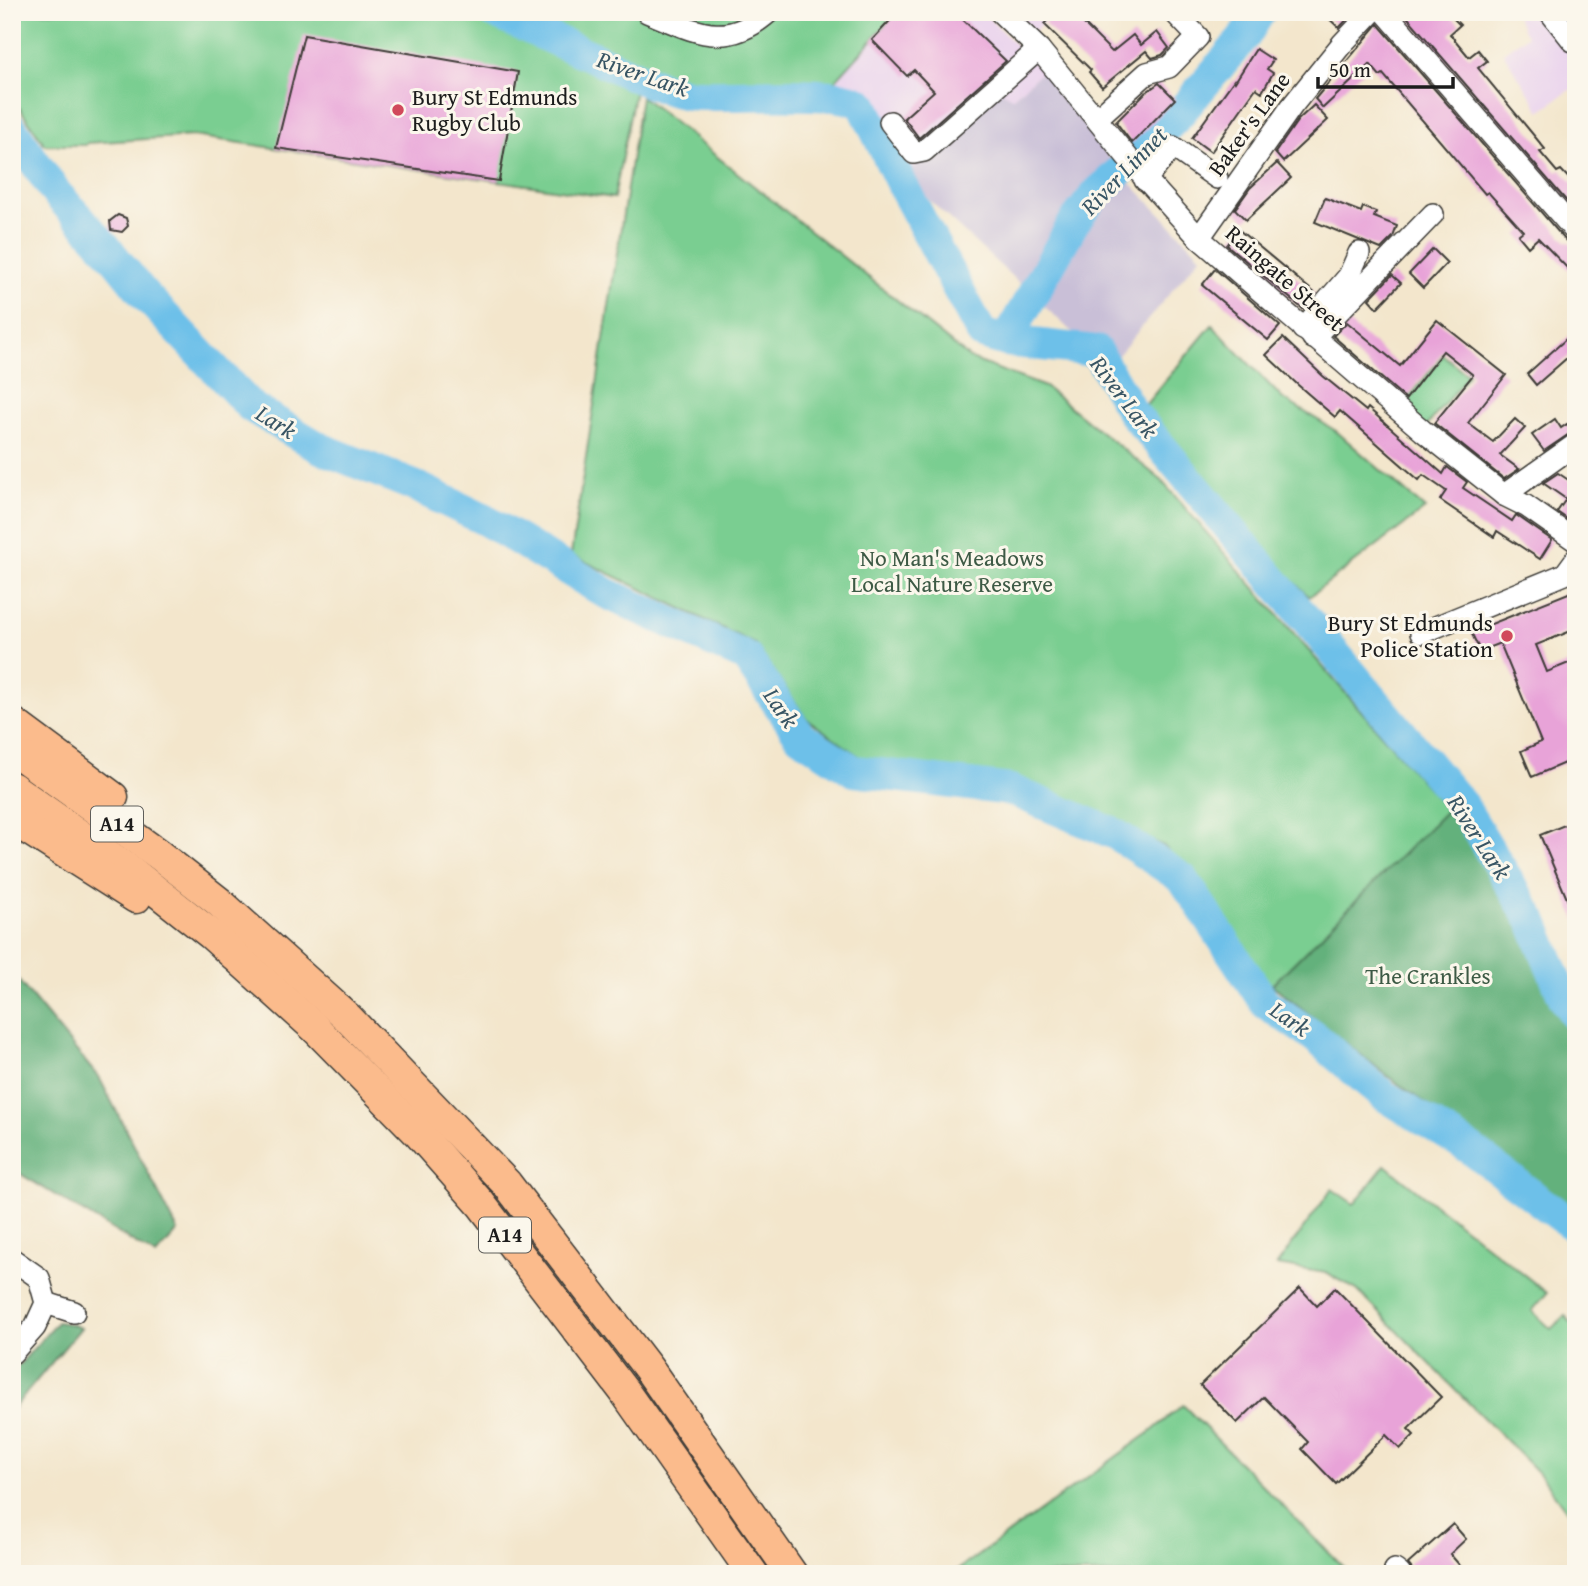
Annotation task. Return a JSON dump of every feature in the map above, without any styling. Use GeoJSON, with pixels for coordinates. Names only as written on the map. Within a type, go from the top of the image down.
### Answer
{"type":"FeatureCollection","features":[{"type":"Feature","properties":{"kind":"highway"},"geometry":{"type":"LineString","coordinates":[[12,722],[179,847],[219,902]]}},
{"type":"Feature","properties":{"kind":"highway","name":"A14"},"geometry":{"type":"LineString","coordinates":[[12,750],[158,854],[219,902],[348,1018],[507,1184],[648,1368],[792,1574]]}},
{"type":"Feature","properties":{"kind":"highway","name":"A14"},"geometry":{"type":"LineString","coordinates":[[12,787],[131,871],[212,935],[315,1028],[419,1135],[481,1204],[624,1391],[753,1574]]}},
{"type":"Feature","properties":{"kind":"highway"},"geometry":{"type":"LineString","coordinates":[[12,819],[145,904],[212,935]]}},
{"type":"Feature","properties":{"kind":"street"},"geometry":{"type":"LineString","coordinates":[[647,12],[704,34],[726,35],[754,26],[769,12]]}},
{"type":"Feature","properties":{"kind":"street","name":"Raingate Street"},"geometry":{"type":"LineString","coordinates":[[1000,12],[1039,49],[1143,178],[1199,238],[1423,431],[1504,495],[1526,506],[1576,541]]}},
{"type":"Feature","properties":{"kind":"street"},"geometry":{"type":"LineString","coordinates":[[1097,118],[1147,73],[1169,67],[1198,37],[1174,12]]}},
{"type":"Feature","properties":{"kind":"street","name":"Baker's Lane"},"geometry":{"type":"LineString","coordinates":[[1199,238],[1293,106],[1342,44],[1372,12]]}},
{"type":"Feature","properties":{"kind":"street"},"geometry":{"type":"LineString","coordinates":[[1385,12],[1576,232]]}},
{"type":"Feature","properties":{"kind":"street"},"geometry":{"type":"LineString","coordinates":[[1550,12],[1573,41],[1576,39]]}},
{"type":"Feature","properties":{"kind":"street"},"geometry":{"type":"LineString","coordinates":[[890,122],[914,153],[924,151],[1039,49]]}},
{"type":"Feature","properties":{"kind":"street"},"geometry":{"type":"LineString","coordinates":[[1143,178],[1173,147],[1217,178]]}},
{"type":"Feature","properties":{"kind":"street"},"geometry":{"type":"LineString","coordinates":[[1308,334],[1433,214]]}},
{"type":"Feature","properties":{"kind":"street"},"geometry":{"type":"LineString","coordinates":[[1308,334],[1349,276],[1359,253]]}},
{"type":"Feature","properties":{"kind":"street"},"geometry":{"type":"LineString","coordinates":[[1504,495],[1576,444]]}},
{"type":"Feature","properties":{"kind":"street"},"geometry":{"type":"LineString","coordinates":[[1421,633],[1565,574],[1576,559]]}},
{"type":"Feature","properties":{"kind":"street"},"geometry":{"type":"LineString","coordinates":[[12,1259],[39,1278],[46,1303],[35,1327],[12,1353]]}},
{"type":"Feature","properties":{"kind":"street"},"geometry":{"type":"LineString","coordinates":[[46,1303],[74,1312]]}},
{"type":"Feature","properties":{"kind":"shaded area"},"geometry":{"type":"Polygon","coordinates":[[[898,12],[982,12],[1043,71],[1012,98],[1000,90],[904,177],[864,97],[853,93],[824,93],[898,12]]]}},
{"type":"Feature","properties":{"kind":"shaded area"},"geometry":{"type":"Polygon","coordinates":[[[1011,12],[1053,12],[1034,32],[1011,12]]]}},
{"type":"Feature","properties":{"kind":"shaded area"},"geometry":{"type":"Polygon","coordinates":[[[1514,12],[1576,12],[1576,86],[1540,111],[1503,52],[1527,36],[1514,12]]]}},
{"type":"Feature","properties":{"kind":"shaded area"},"geometry":{"type":"Polygon","coordinates":[[[1043,71],[1123,175],[1201,256],[1109,366],[904,177],[1000,89],[1012,98],[1043,71]]]}},
{"type":"Feature","properties":{"kind":"green space"},"geometry":{"type":"Polygon","coordinates":[[[12,12],[497,12],[494,18],[636,85],[614,198],[193,136],[86,145],[45,145],[12,97],[12,12]]]}},
{"type":"Feature","properties":{"kind":"green space"},"geometry":{"type":"Polygon","coordinates":[[[506,12],[898,12],[824,93],[684,86],[506,12]]]}},
{"type":"Feature","properties":{"kind":"green space","name":"No Man's Meadows Local Nature Reserve"},"geometry":{"type":"Polygon","coordinates":[[[641,96],[971,359],[1045,387],[1160,479],[1447,810],[1272,985],[1257,974],[1219,912],[1164,846],[1015,782],[870,764],[807,719],[755,644],[571,555],[641,96]]]}},
{"type":"Feature","properties":{"kind":"green space"},"geometry":{"type":"Polygon","coordinates":[[[1212,325],[1282,398],[1336,431],[1425,509],[1309,597],[1136,416],[1212,325]]]}},
{"type":"Feature","properties":{"kind":"green space"},"geometry":{"type":"Polygon","coordinates":[[[1443,355],[1468,375],[1423,431],[1399,411],[1443,355]]]}},
{"type":"Feature","properties":{"kind":"green space","name":"The Crankles"},"geometry":{"type":"Polygon","coordinates":[[[1447,810],[1530,941],[1556,999],[1576,1031],[1576,1214],[1394,1081],[1272,985],[1447,810]]]}},
{"type":"Feature","properties":{"kind":"green space"},"geometry":{"type":"Polygon","coordinates":[[[12,973],[100,1079],[178,1231],[156,1256],[12,1169],[12,973]]]}},
{"type":"Feature","properties":{"kind":"green space"},"geometry":{"type":"Polygon","coordinates":[[[1385,1165],[1547,1293],[1532,1311],[1551,1329],[1565,1316],[1576,1327],[1576,1523],[1540,1475],[1357,1290],[1326,1273],[1277,1265],[1332,1189],[1354,1204],[1385,1165]]]}},
{"type":"Feature","properties":{"kind":"green space"},"geometry":{"type":"Polygon","coordinates":[[[57,1322],[81,1328],[12,1410],[12,1373],[57,1322]]]}},
{"type":"Feature","properties":{"kind":"green space"},"geometry":{"type":"Polygon","coordinates":[[[1183,1405],[1350,1574],[952,1574],[1152,1431],[1183,1405]]]}},
{"type":"Feature","properties":{"kind":"building"},"geometry":{"type":"Polygon","coordinates":[[[898,12],[955,12],[1006,61],[919,138],[904,118],[934,91],[914,70],[907,76],[872,40],[898,12]]]}},
{"type":"Feature","properties":{"kind":"building"},"geometry":{"type":"Polygon","coordinates":[[[1055,12],[1072,12],[1112,52],[1133,35],[1141,45],[1157,32],[1169,48],[1162,55],[1152,58],[1146,51],[1102,87],[1089,72],[1091,70],[1044,24],[1055,12]]]}},
{"type":"Feature","properties":{"kind":"building"},"geometry":{"type":"Polygon","coordinates":[[[1322,12],[1354,12],[1339,28],[1322,12]]]}},
{"type":"Feature","properties":{"kind":"building"},"geometry":{"type":"Polygon","coordinates":[[[1403,12],[1447,12],[1460,25],[1450,34],[1469,57],[1478,50],[1487,61],[1478,68],[1545,149],[1540,152],[1557,172],[1561,170],[1576,186],[1576,212],[1403,12]]]}},
{"type":"Feature","properties":{"kind":"building"},"geometry":{"type":"Polygon","coordinates":[[[1378,24],[1566,241],[1576,245],[1576,277],[1538,238],[1528,247],[1518,235],[1523,231],[1488,192],[1485,194],[1383,74],[1380,76],[1370,64],[1323,108],[1315,99],[1378,24]]]}},
{"type":"Feature","properties":{"kind":"building","name":"Bury St Edmunds Rugby Club"},"geometry":{"type":"Polygon","coordinates":[[[304,35],[518,72],[499,181],[276,148],[304,35]]]}},
{"type":"Feature","properties":{"kind":"building"},"geometry":{"type":"Polygon","coordinates":[[[1256,49],[1273,60],[1267,69],[1273,73],[1262,92],[1256,88],[1211,152],[1192,138],[1234,80],[1235,82],[1256,49]]]}},
{"type":"Feature","properties":{"kind":"building"},"geometry":{"type":"Polygon","coordinates":[[[1159,83],[1175,99],[1132,143],[1116,122],[1159,83]]]}},
{"type":"Feature","properties":{"kind":"building"},"geometry":{"type":"Polygon","coordinates":[[[1314,105],[1328,120],[1283,162],[1275,153],[1298,120],[1314,105]]]}},
{"type":"Feature","properties":{"kind":"building"},"geometry":{"type":"Polygon","coordinates":[[[1277,163],[1291,178],[1246,220],[1235,209],[1250,188],[1277,163]]]}},
{"type":"Feature","properties":{"kind":"building"},"geometry":{"type":"Polygon","coordinates":[[[1325,198],[1361,212],[1363,207],[1376,212],[1374,217],[1397,226],[1393,237],[1381,249],[1315,222],[1325,198]]]}},
{"type":"Feature","properties":{"kind":"building"},"geometry":{"type":"Polygon","coordinates":[[[118,215],[126,218],[128,226],[122,232],[111,230],[110,221],[118,215]]]}},
{"type":"Feature","properties":{"kind":"building"},"geometry":{"type":"Polygon","coordinates":[[[1239,230],[1316,294],[1303,309],[1227,245],[1239,230]]]}},
{"type":"Feature","properties":{"kind":"building"},"geometry":{"type":"Polygon","coordinates":[[[1433,249],[1447,263],[1423,288],[1409,274],[1433,249]]]}},
{"type":"Feature","properties":{"kind":"building"},"geometry":{"type":"Polygon","coordinates":[[[1215,269],[1280,326],[1268,340],[1202,285],[1215,269]]]}},
{"type":"Feature","properties":{"kind":"building"},"geometry":{"type":"Polygon","coordinates":[[[1392,275],[1401,283],[1377,308],[1369,299],[1392,275]]]}},
{"type":"Feature","properties":{"kind":"building"},"geometry":{"type":"Polygon","coordinates":[[[1437,320],[1506,375],[1468,423],[1493,442],[1515,419],[1525,428],[1500,455],[1519,469],[1504,479],[1434,423],[1473,375],[1443,351],[1406,399],[1333,336],[1347,322],[1400,366],[1437,320]]]}},
{"type":"Feature","properties":{"kind":"building"},"geometry":{"type":"Polygon","coordinates":[[[1576,330],[1576,350],[1536,385],[1527,374],[1576,330]]]}},
{"type":"Feature","properties":{"kind":"building"},"geometry":{"type":"Polygon","coordinates":[[[1283,338],[1323,376],[1366,411],[1368,408],[1443,474],[1447,467],[1467,482],[1463,488],[1512,521],[1516,515],[1552,540],[1540,559],[1497,531],[1494,537],[1440,500],[1446,491],[1423,475],[1419,480],[1340,411],[1335,417],[1266,355],[1283,338]]]}},
{"type":"Feature","properties":{"kind":"building"},"geometry":{"type":"Polygon","coordinates":[[[1555,419],[1561,428],[1567,424],[1572,432],[1544,451],[1532,435],[1555,419]]]}},
{"type":"Feature","properties":{"kind":"building"},"geometry":{"type":"Polygon","coordinates":[[[1558,473],[1576,485],[1576,525],[1557,512],[1566,499],[1543,483],[1558,473]]]}},
{"type":"Feature","properties":{"kind":"building"},"geometry":{"type":"Polygon","coordinates":[[[1576,590],[1576,629],[1536,645],[1547,672],[1576,660],[1576,758],[1532,777],[1521,751],[1541,742],[1500,643],[1480,651],[1471,632],[1576,590]]]}},
{"type":"Feature","properties":{"kind":"building"},"geometry":{"type":"Polygon","coordinates":[[[1567,824],[1576,845],[1576,920],[1540,835],[1567,824]]]}},
{"type":"Feature","properties":{"kind":"building"},"geometry":{"type":"Polygon","coordinates":[[[1300,1288],[1317,1306],[1335,1288],[1441,1397],[1408,1429],[1414,1435],[1400,1449],[1386,1435],[1336,1484],[1302,1449],[1308,1442],[1264,1397],[1237,1423],[1200,1385],[1300,1288]]]}},
{"type":"Feature","properties":{"kind":"building"},"geometry":{"type":"Polygon","coordinates":[[[1453,1524],[1466,1539],[1450,1554],[1467,1574],[1416,1574],[1408,1564],[1453,1524]]]}},
{"type":"Feature","properties":{"kind":"waterway","name":"River Lark"},"geometry":{"type":"LineString","coordinates":[[493,12],[655,85],[677,92],[704,95],[807,94],[851,99],[863,105],[900,181],[982,334],[1006,341],[1096,351],[1132,412],[1463,806],[1533,922],[1564,998],[1576,1016]]}},
{"type":"Feature","properties":{"kind":"waterway","name":"River Linnet"},"geometry":{"type":"LineString","coordinates":[[1006,341],[1074,222],[1095,195],[1174,120],[1245,36],[1260,12]]}},
{"type":"Feature","properties":{"kind":"waterway","name":"Lark"},"geometry":{"type":"LineString","coordinates":[[12,129],[56,193],[105,246],[143,293],[251,407],[320,448],[417,487],[485,520],[606,593],[746,657],[800,736],[854,771],[1011,790],[1115,834],[1183,879],[1265,1003],[1315,1037],[1383,1095],[1469,1148],[1576,1228]]}},
{"type":"Feature","properties":{"kind":"place","name":"Bury St Edmunds Rugby Club"},"geometry":{"type":"Point","coordinates":[398,110]}},
{"type":"Feature","properties":{"kind":"place","name":"Bury St Edmunds Police Station"},"geometry":{"type":"Point","coordinates":[1507,636]}}]}
